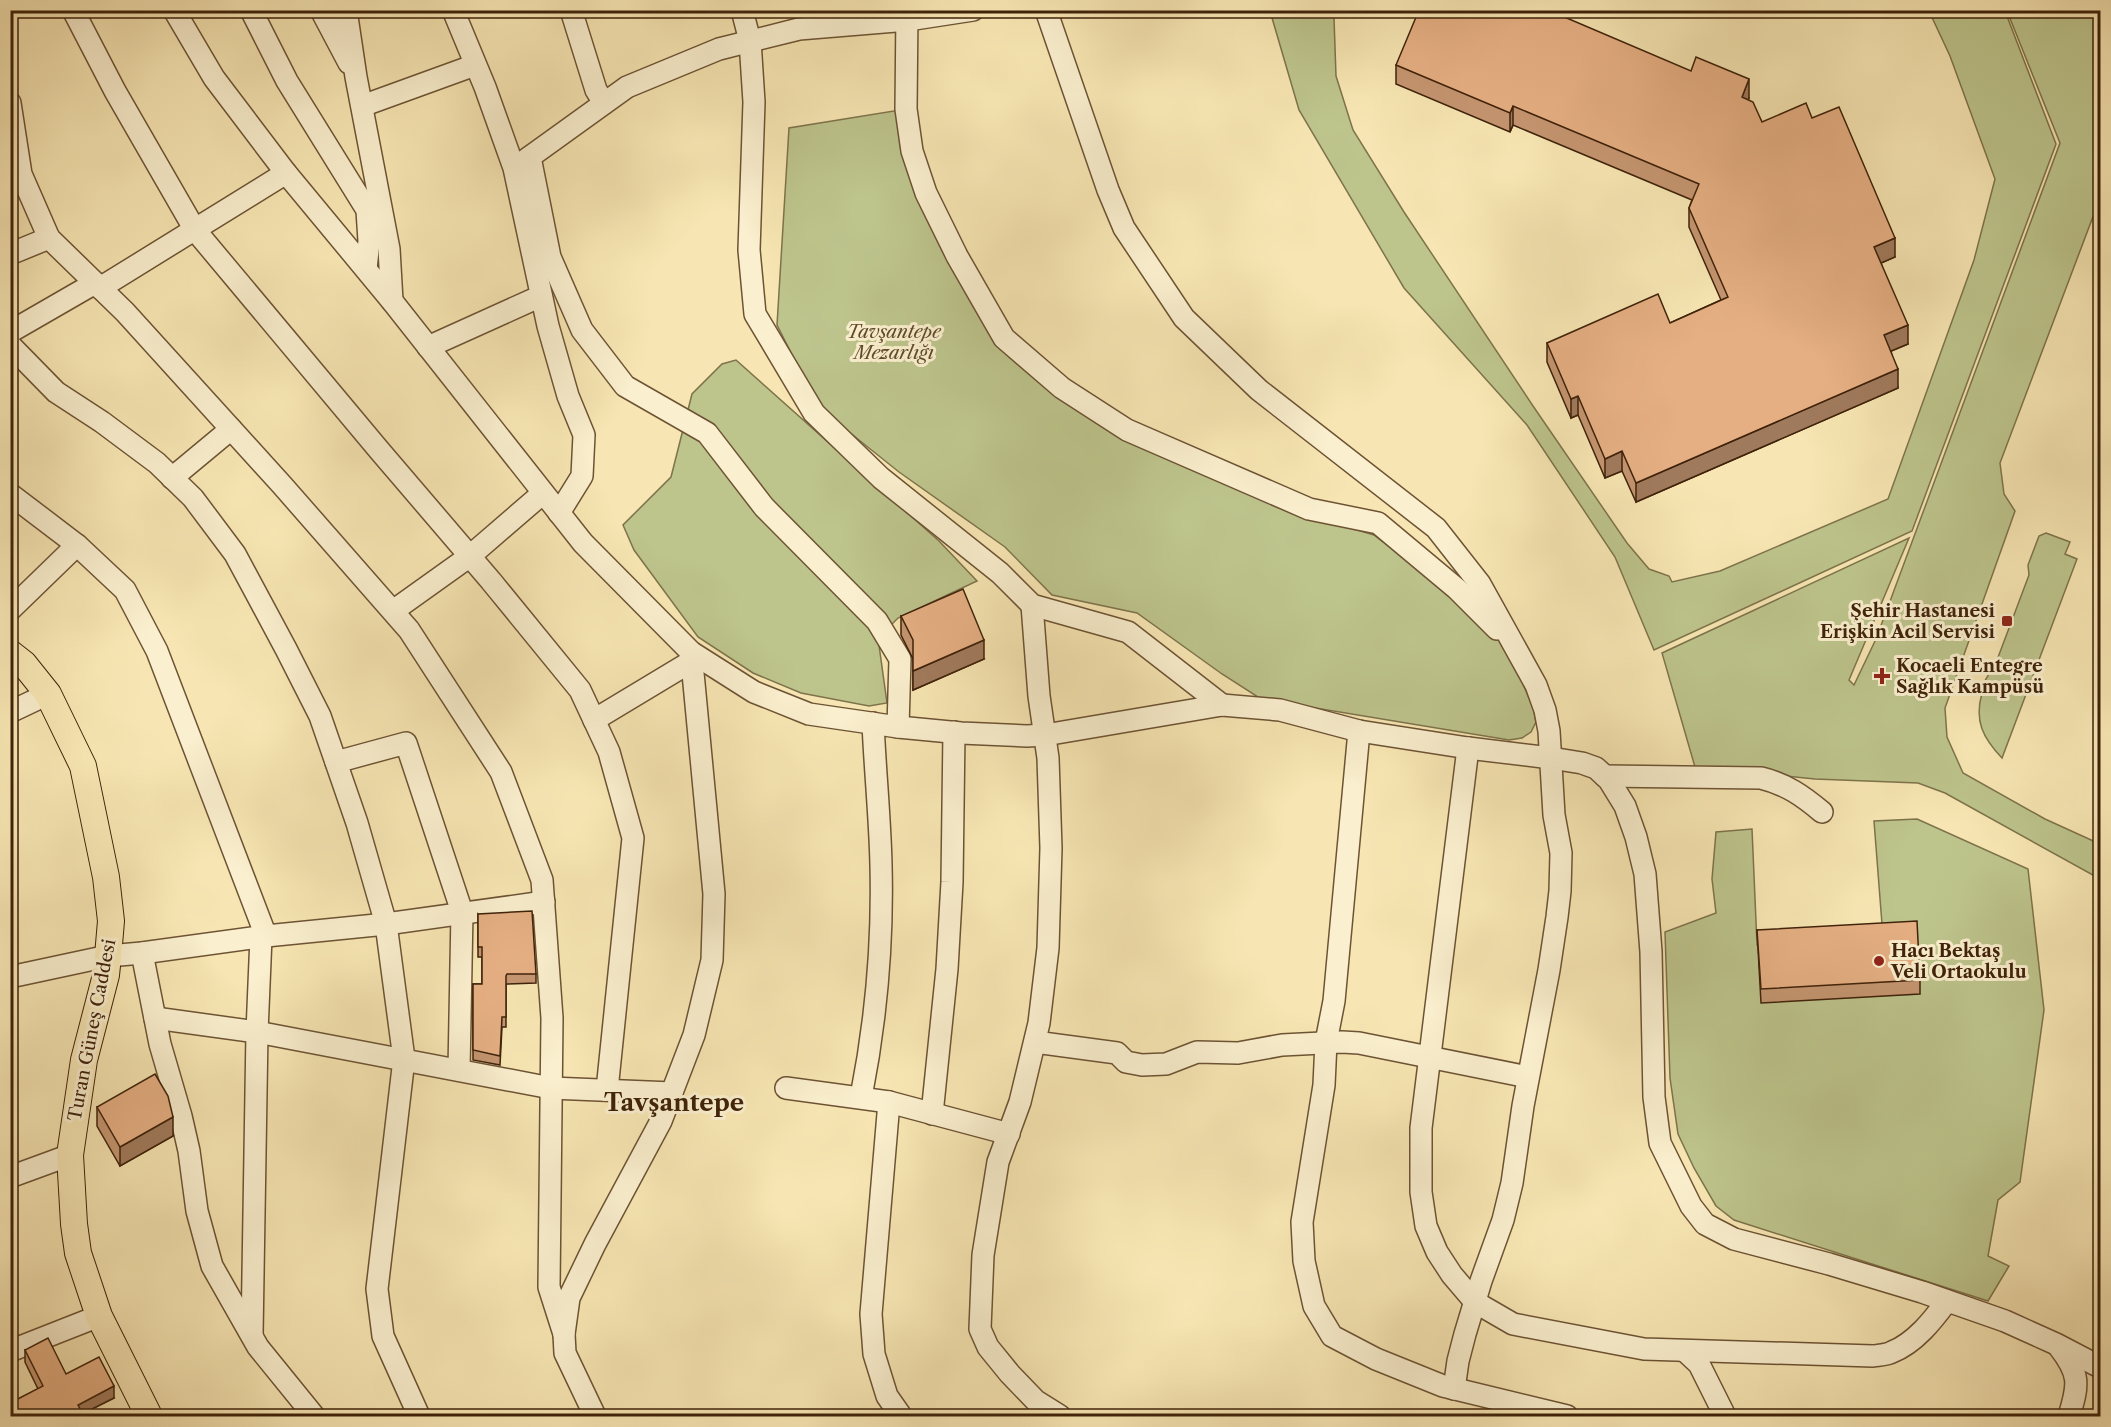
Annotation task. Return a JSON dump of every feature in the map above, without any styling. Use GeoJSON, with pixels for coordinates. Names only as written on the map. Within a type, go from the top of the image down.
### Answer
{"type":"FeatureCollection","features":[{"type":"Feature","properties":{"kind":"main road","name":"Turan Güneş Caddesi"},"geometry":{"type":"LineString","coordinates":[[10,653],[24,664],[48,694],[83,766],[94,808],[110,910],[108,956],[106,975],[84,1060],[70,1155],[74,1224],[78,1253],[99,1316],[149,1416]]}},
{"type":"Feature","properties":{"kind":"street"},"geometry":{"type":"LineString","coordinates":[[73,10],[115,91],[195,230],[580,690],[609,752],[633,838],[607,1090]]}},
{"type":"Feature","properties":{"kind":"street"},"geometry":{"type":"LineString","coordinates":[[174,10],[214,78],[286,174],[392,301],[583,543],[692,657],[754,693],[809,714],[898,727],[954,732],[1045,735],[1222,705],[1280,710],[1359,731],[1551,758],[1596,768],[1605,776],[1625,806],[1636,837],[1645,874],[1651,952],[1654,1097],[1660,1143],[1691,1206],[1705,1224],[1734,1239],[1829,1264],[2005,1321],[2100,1367]]}},
{"type":"Feature","properties":{"kind":"street"},"geometry":{"type":"LineString","coordinates":[[251,10],[287,81],[366,210],[369,241],[366,269]]}},
{"type":"Feature","properties":{"kind":"street"},"geometry":{"type":"LineString","coordinates":[[321,10],[356,77]]}},
{"type":"Feature","properties":{"kind":"street"},"geometry":{"type":"LineString","coordinates":[[346,10],[356,77],[389,249],[392,301]]}},
{"type":"Feature","properties":{"kind":"street"},"geometry":{"type":"LineString","coordinates":[[453,10],[475,65],[522,162],[550,257],[582,330],[625,386],[707,433],[764,507],[877,621],[900,659],[898,727]]}},
{"type":"Feature","properties":{"kind":"street"},"geometry":{"type":"LineString","coordinates":[[571,10],[596,90],[604,103]]}},
{"type":"Feature","properties":{"kind":"street"},"geometry":{"type":"LineString","coordinates":[[742,10],[750,41],[754,102],[749,250],[755,314],[814,413],[881,478],[1000,573],[1032,606],[1128,632],[1222,705]]}},
{"type":"Feature","properties":{"kind":"street"},"geometry":{"type":"LineString","coordinates":[[522,162],[627,87],[719,49],[799,29],[907,15],[973,10]]}},
{"type":"Feature","properties":{"kind":"street"},"geometry":{"type":"LineString","coordinates":[[1046,10],[1108,190],[1124,228],[1184,318],[1259,390],[1436,528],[1480,584],[1536,685],[1545,710],[1551,758],[1554,815],[1561,853],[1560,891],[1549,970],[1528,1077],[1512,1183],[1458,1362],[1454,1389]]}},
{"type":"Feature","properties":{"kind":"street"},"geometry":{"type":"LineString","coordinates":[[907,15],[906,109],[912,152],[926,193],[957,256],[1004,338],[1062,388],[1127,430],[1309,509],[1378,523],[1457,589],[1497,629],[1512,640]]}},
{"type":"Feature","properties":{"kind":"street"},"geometry":{"type":"LineString","coordinates":[[362,106],[475,65]]}},
{"type":"Feature","properties":{"kind":"street"},"geometry":{"type":"LineString","coordinates":[[10,102],[16,176],[49,238],[125,312],[393,611],[409,630],[501,772],[542,880],[552,1018],[549,1287],[564,1334]]}},
{"type":"Feature","properties":{"kind":"street"},"geometry":{"type":"LineString","coordinates":[[522,162],[541,296],[568,396],[584,435],[582,476],[559,513]]}},
{"type":"Feature","properties":{"kind":"street"},"geometry":{"type":"LineString","coordinates":[[10,332],[98,286],[286,174]]}},
{"type":"Feature","properties":{"kind":"street"},"geometry":{"type":"LineString","coordinates":[[10,254],[49,238]]}},
{"type":"Feature","properties":{"kind":"street"},"geometry":{"type":"LineString","coordinates":[[428,347],[541,296]]}},
{"type":"Feature","properties":{"kind":"street"},"geometry":{"type":"LineString","coordinates":[[10,345],[56,392],[102,422],[157,463],[193,498],[235,554],[320,716],[357,823],[386,924],[404,1059],[377,1289],[383,1336],[419,1416]]}},
{"type":"Feature","properties":{"kind":"street"},"geometry":{"type":"LineString","coordinates":[[172,478],[231,429]]}},
{"type":"Feature","properties":{"kind":"street"},"geometry":{"type":"LineString","coordinates":[[393,611],[470,556],[543,493]]}},
{"type":"Feature","properties":{"kind":"street"},"geometry":{"type":"LineString","coordinates":[[10,494],[77,545],[125,590],[158,651],[263,936],[256,1032],[252,1335]]}},
{"type":"Feature","properties":{"kind":"street"},"geometry":{"type":"LineString","coordinates":[[10,609],[77,545]]}},
{"type":"Feature","properties":{"kind":"street"},"geometry":{"type":"LineString","coordinates":[[1032,606],[1039,696],[1045,735],[1051,848],[1049,937],[1035,1042],[1020,1102],[998,1162],[983,1256],[980,1329],[988,1347],[1010,1374],[1036,1401],[1060,1416]]}},
{"type":"Feature","properties":{"kind":"street"},"geometry":{"type":"LineString","coordinates":[[594,720],[692,657]]}},
{"type":"Feature","properties":{"kind":"street"},"geometry":{"type":"LineString","coordinates":[[595,1416],[565,1353],[564,1334],[569,1298],[594,1244],[662,1121],[694,1035],[712,960],[714,894],[692,657]]}},
{"type":"Feature","properties":{"kind":"street"},"geometry":{"type":"LineString","coordinates":[[10,712],[48,694]]}},
{"type":"Feature","properties":{"kind":"street"},"geometry":{"type":"LineString","coordinates":[[861,1097],[869,1059],[876,1001],[880,927],[881,866],[873,723]]}},
{"type":"Feature","properties":{"kind":"street"},"geometry":{"type":"LineString","coordinates":[[1359,731],[1334,1001],[1326,1042],[1324,1085],[1302,1222],[1304,1261],[1314,1306],[1332,1336],[1376,1359],[1443,1386],[1567,1416]]}},
{"type":"Feature","properties":{"kind":"street"},"geometry":{"type":"LineString","coordinates":[[932,1114],[947,969],[952,882],[954,732]]}},
{"type":"Feature","properties":{"kind":"street"},"geometry":{"type":"LineString","coordinates":[[336,762],[406,743],[462,912],[459,1070]]}},
{"type":"Feature","properties":{"kind":"street"},"geometry":{"type":"LineString","coordinates":[[1468,748],[1421,1128],[1420,1160],[1421,1192],[1426,1226],[1437,1252],[1452,1275],[1475,1302],[1513,1324],[1644,1349],[1874,1356],[1892,1352],[1906,1344],[1923,1330],[1947,1301]]}},
{"type":"Feature","properties":{"kind":"street"},"geometry":{"type":"LineString","coordinates":[[1605,776],[1761,778],[1778,782],[1798,792],[1822,812]]}},
{"type":"Feature","properties":{"kind":"street"},"geometry":{"type":"LineString","coordinates":[[10,977],[108,956],[263,936],[386,924],[544,902]]}},
{"type":"Feature","properties":{"kind":"street"},"geometry":{"type":"LineString","coordinates":[[142,953],[160,1044],[189,1151],[197,1211],[212,1266],[258,1347],[314,1416]]}},
{"type":"Feature","properties":{"kind":"street"},"geometry":{"type":"LineString","coordinates":[[155,1018],[256,1032],[551,1088],[672,1093]]}},
{"type":"Feature","properties":{"kind":"street"},"geometry":{"type":"LineString","coordinates":[[1035,1042],[1118,1053],[1125,1062],[1142,1065],[1166,1064],[1197,1052],[1238,1053],[1282,1045],[1326,1042],[1359,1043],[1528,1077]]}},
{"type":"Feature","properties":{"kind":"street"},"geometry":{"type":"LineString","coordinates":[[786,1088],[889,1102],[1009,1134]]}},
{"type":"Feature","properties":{"kind":"street"},"geometry":{"type":"LineString","coordinates":[[889,1102],[871,1314],[874,1354],[887,1396],[901,1416]]}},
{"type":"Feature","properties":{"kind":"street"},"geometry":{"type":"LineString","coordinates":[[10,1177],[70,1155]]}},
{"type":"Feature","properties":{"kind":"street"},"geometry":{"type":"LineString","coordinates":[[10,1352],[99,1316]]}},
{"type":"Feature","properties":{"kind":"street"},"geometry":{"type":"LineString","coordinates":[[2056,1344],[2069,1360],[2076,1376],[2075,1396],[2069,1416]]}},
{"type":"Feature","properties":{"kind":"street"},"geometry":{"type":"LineString","coordinates":[[1685,1351],[1699,1364],[1725,1416]]}},
{"type":"Feature","properties":{"kind":"green space"},"geometry":{"type":"Polygon","coordinates":[[[1270,11],[1337,11],[1334,18],[1336,76],[1353,130],[1404,212],[1627,543],[1649,569],[1669,576],[1672,582],[1720,571],[1888,499],[1974,260],[1995,179],[1950,56],[1929,11],[2005,11],[2056,144],[1912,531],[1654,650],[1615,557],[1527,425],[1404,288],[1299,110],[1270,11]]]}},
{"type":"Feature","properties":{"kind":"green space"},"geometry":{"type":"Polygon","coordinates":[[[2007,11],[2100,11],[2100,198],[2000,463],[2004,494],[2015,511],[1945,708],[1947,737],[1963,773],[2045,819],[2100,844],[2100,879],[1945,793],[1918,783],[1815,779],[1695,767],[1662,653],[1909,538],[1849,680],[1854,685],[1876,639],[2060,143],[2007,11]]]}},
{"type":"Feature","properties":{"kind":"green space","name":"Tavşantepe Mezarlığı"},"geometry":{"type":"Polygon","coordinates":[[[906,109],[929,221],[985,305],[1060,392],[1317,518],[1374,535],[1419,569],[1505,643],[1533,707],[1536,722],[1531,732],[1522,738],[1509,740],[1261,699],[1137,613],[1052,595],[1005,547],[899,472],[819,408],[777,325],[789,128],[906,109]]]}},
{"type":"Feature","properties":{"kind":"green space"},"geometry":{"type":"Polygon","coordinates":[[[736,360],[939,541],[977,581],[898,618],[878,638],[887,703],[869,706],[801,693],[753,673],[698,637],[634,550],[623,525],[671,477],[692,394],[722,364],[736,360]]]}},
{"type":"Feature","properties":{"kind":"green space"},"geometry":{"type":"Polygon","coordinates":[[[2046,533],[2070,542],[2065,554],[2077,559],[2002,758],[1985,736],[1980,721],[1980,703],[1985,682],[1994,668],[2029,575],[2028,565],[2039,536],[2046,533]]]}},
{"type":"Feature","properties":{"kind":"green space"},"geometry":{"type":"Polygon","coordinates":[[[1917,819],[2028,869],[2044,1010],[2020,1182],[1998,1200],[1988,1256],[2009,1266],[1988,1301],[1734,1220],[1716,1206],[1678,1134],[1670,1078],[1665,932],[1716,913],[1712,879],[1716,832],[1752,829],[1757,945],[1883,937],[1874,821],[1917,819]]]}},
{"type":"Feature","properties":{"kind":"building"},"geometry":{"type":"Polygon","coordinates":[[[1419,10],[1548,10],[1691,71],[1696,57],[1749,79],[1742,97],[1753,102],[1762,122],[1806,103],[1812,118],[1839,107],[1895,238],[1874,247],[1908,325],[1884,335],[1898,369],[1636,483],[1622,451],[1605,459],[1578,396],[1571,399],[1547,343],[1658,294],[1670,323],[1728,297],[1689,208],[1699,184],[1513,106],[1510,113],[1396,65],[1419,10]]]}},
{"type":"Feature","properties":{"kind":"building"},"geometry":{"type":"Polygon","coordinates":[[[963,589],[984,640],[913,671],[913,640],[901,616],[963,589]]]}},
{"type":"Feature","properties":{"kind":"building"},"geometry":{"type":"Polygon","coordinates":[[[532,911],[536,974],[507,974],[506,976],[506,1017],[502,1017],[500,1056],[473,1050],[473,984],[482,984],[482,947],[478,947],[478,914],[532,911]]]}},
{"type":"Feature","properties":{"kind":"building"},"geometry":{"type":"Polygon","coordinates":[[[1917,921],[1920,980],[1761,989],[1757,930],[1917,921]]]}},
{"type":"Feature","properties":{"kind":"building"},"geometry":{"type":"Polygon","coordinates":[[[155,1074],[168,1096],[173,1117],[120,1147],[97,1107],[155,1074]]]}},
{"type":"Feature","properties":{"kind":"building"},"geometry":{"type":"Polygon","coordinates":[[[48,1338],[66,1374],[99,1357],[114,1386],[78,1405],[84,1416],[48,1416],[44,1410],[32,1416],[10,1416],[10,1388],[16,1400],[43,1386],[25,1350],[48,1338]]]}},
{"type":"Feature","properties":{"kind":"place","name":"Şehir Hastanesi Erişkin Acil Servisi"},"geometry":{"type":"Point","coordinates":[2007,621]}},
{"type":"Feature","properties":{"kind":"place","name":"Kocaeli Entegre Sağlık Kampüsü"},"geometry":{"type":"Point","coordinates":[1882,676]}},
{"type":"Feature","properties":{"kind":"place","name":"Hacı Bektaş Veli Ortaokulu"},"geometry":{"type":"Point","coordinates":[1879,961]}},
{"type":"Feature","properties":{"kind":"district","name":"Tavşantepe"},"geometry":{"type":"Point","coordinates":[674,1102]}}]}
